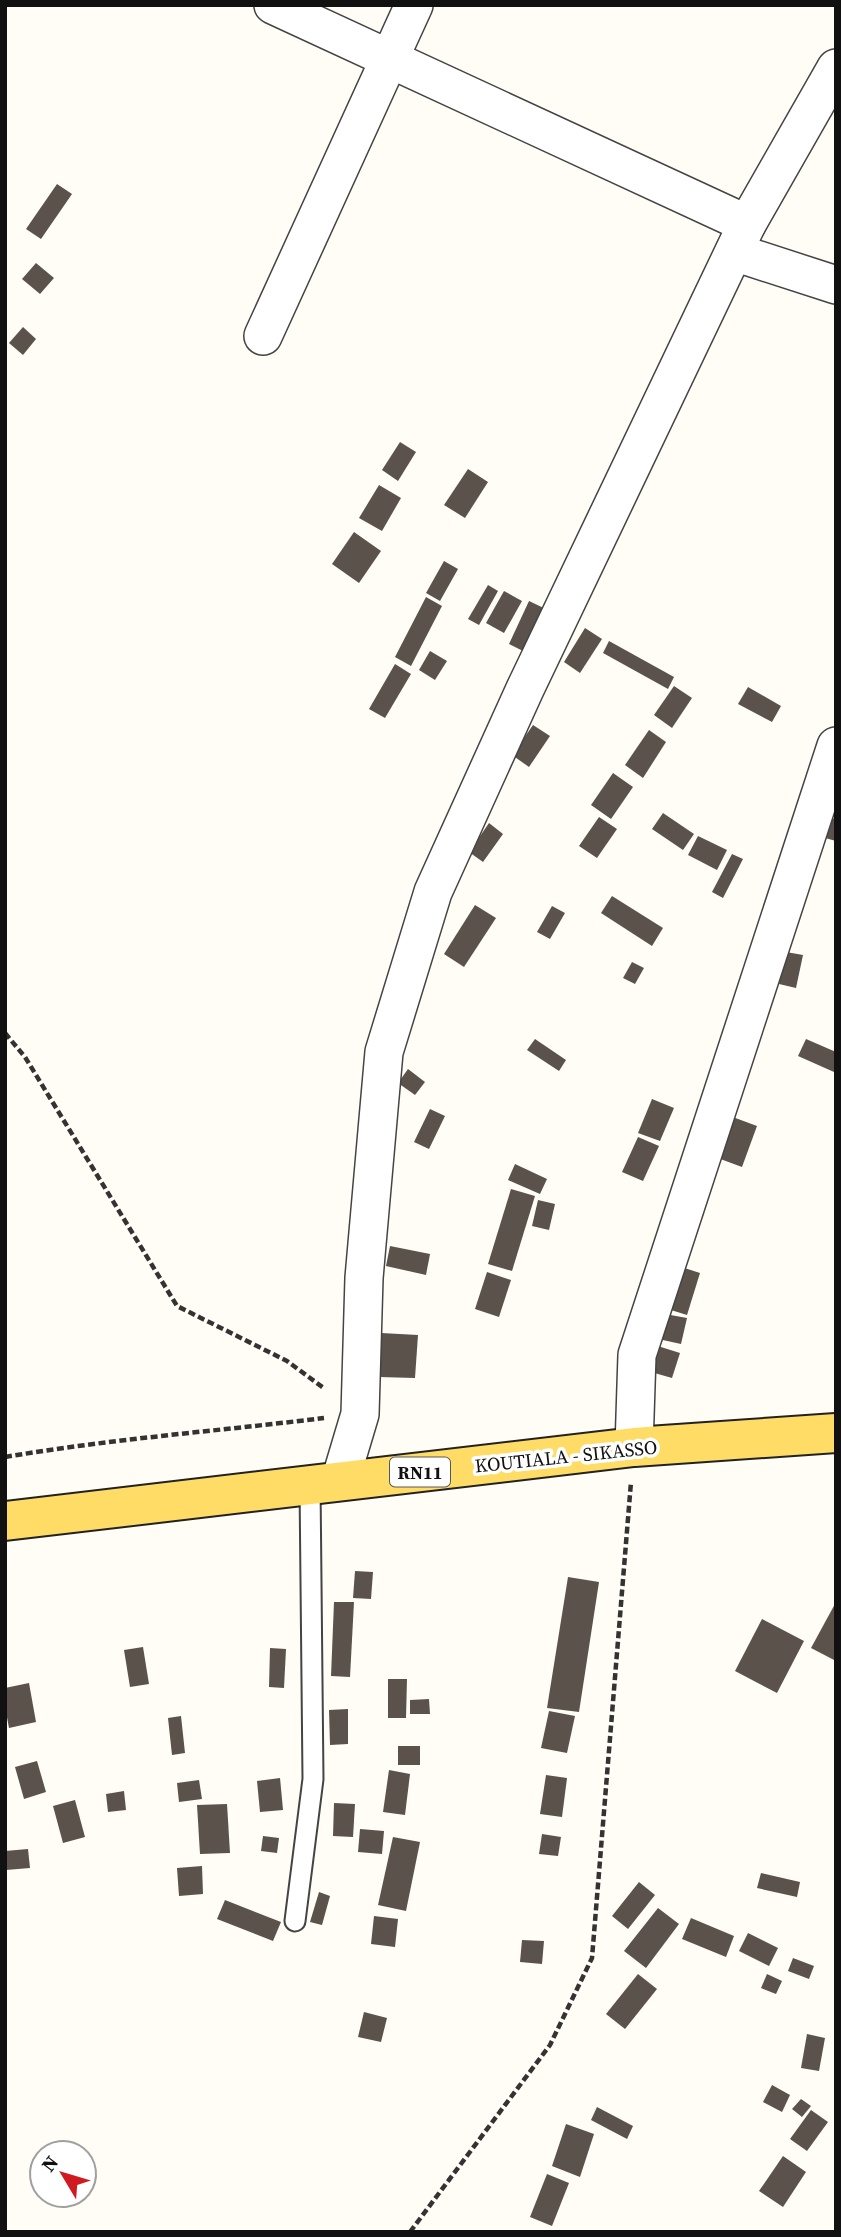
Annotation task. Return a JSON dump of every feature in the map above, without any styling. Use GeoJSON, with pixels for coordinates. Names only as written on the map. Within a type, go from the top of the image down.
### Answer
{"type":"FeatureCollection","features":[{"type":"Feature","properties":{"kind":"main road","name":"KOUTIALA - SIKASSO"},"geometry":{"type":"LineString","coordinates":[[5,1521],[634,1447],[836,1433]]}},
{"type":"Feature","properties":{"kind":"street"},"geometry":{"type":"LineString","coordinates":[[273,5],[390,59],[836,285]]}},
{"type":"Feature","properties":{"kind":"street"},"geometry":{"type":"LineString","coordinates":[[263,336],[414,5]]}},
{"type":"Feature","properties":{"kind":"street"},"geometry":{"type":"LineString","coordinates":[[325,1483],[360,1414],[364,1278],[384,1052],[433,892],[525,689],[740,238],[836,68]]}},
{"type":"Feature","properties":{"kind":"street"},"geometry":{"type":"LineString","coordinates":[[634,1447],[637,1355],[836,746]]}},
{"type":"Feature","properties":{"kind":"lane"},"geometry":{"type":"LineString","coordinates":[[295,1921],[313,1779],[325,1483]]}},
{"type":"Feature","properties":{"kind":"path"},"geometry":{"type":"LineString","coordinates":[[5,1033],[25,1057],[177,1306],[287,1361],[360,1414]]}},
{"type":"Feature","properties":{"kind":"path"},"geometry":{"type":"LineString","coordinates":[[5,1457],[87,1443],[196,1434],[360,1414]]}},
{"type":"Feature","properties":{"kind":"path"},"geometry":{"type":"LineString","coordinates":[[410,2232],[550,2045],[592,1958],[634,1447]]}},
{"type":"Feature","properties":{"kind":"building"},"geometry":{"type":"Polygon","coordinates":[[[57,184],[72,194],[41,239],[26,229],[57,184]]]}},
{"type":"Feature","properties":{"kind":"building"},"geometry":{"type":"Polygon","coordinates":[[[36,263],[54,278],[40,294],[22,279],[36,263]]]}},
{"type":"Feature","properties":{"kind":"building"},"geometry":{"type":"Polygon","coordinates":[[[23,327],[36,339],[23,355],[9,343],[23,327]]]}},
{"type":"Feature","properties":{"kind":"building"},"geometry":{"type":"Polygon","coordinates":[[[400,442],[416,452],[398,481],[382,470],[400,442]]]}},
{"type":"Feature","properties":{"kind":"building"},"geometry":{"type":"Polygon","coordinates":[[[468,469],[488,482],[465,518],[444,505],[468,469]]]}},
{"type":"Feature","properties":{"kind":"building"},"geometry":{"type":"Polygon","coordinates":[[[379,485],[401,498],[382,531],[359,518],[379,485]]]}},
{"type":"Feature","properties":{"kind":"building"},"geometry":{"type":"Polygon","coordinates":[[[354,532],[381,551],[359,583],[332,564],[354,532]]]}},
{"type":"Feature","properties":{"kind":"building"},"geometry":{"type":"Polygon","coordinates":[[[444,561],[458,569],[440,601],[426,593],[444,561]]]}},
{"type":"Feature","properties":{"kind":"building"},"geometry":{"type":"Polygon","coordinates":[[[488,585],[498,591],[479,625],[468,619],[488,585]]]}},
{"type":"Feature","properties":{"kind":"building"},"geometry":{"type":"Polygon","coordinates":[[[504,591],[522,601],[504,633],[486,623],[504,591]]]}},
{"type":"Feature","properties":{"kind":"building"},"geometry":{"type":"Polygon","coordinates":[[[426,597],[442,606],[411,666],[395,657],[426,597]]]}},
{"type":"Feature","properties":{"kind":"building"},"geometry":{"type":"Polygon","coordinates":[[[529,601],[550,611],[529,654],[509,644],[529,601]]]}},
{"type":"Feature","properties":{"kind":"building"},"geometry":{"type":"Polygon","coordinates":[[[585,628],[602,639],[580,673],[564,662],[585,628]]]}},
{"type":"Feature","properties":{"kind":"building"},"geometry":{"type":"Polygon","coordinates":[[[609,641],[674,677],[668,689],[603,653],[609,641]]]}},
{"type":"Feature","properties":{"kind":"building"},"geometry":{"type":"Polygon","coordinates":[[[430,651],[447,661],[435,680],[419,670],[430,651]]]}},
{"type":"Feature","properties":{"kind":"building"},"geometry":{"type":"Polygon","coordinates":[[[395,664],[411,674],[385,718],[369,709],[395,664]]]}},
{"type":"Feature","properties":{"kind":"building"},"geometry":{"type":"Polygon","coordinates":[[[674,686],[692,698],[672,728],[654,715],[674,686]]]}},
{"type":"Feature","properties":{"kind":"building"},"geometry":{"type":"Polygon","coordinates":[[[748,687],[781,706],[772,722],[738,704],[748,687]]]}},
{"type":"Feature","properties":{"kind":"building"},"geometry":{"type":"Polygon","coordinates":[[[533,725],[550,736],[529,767],[512,755],[533,725]]]}},
{"type":"Feature","properties":{"kind":"building"},"geometry":{"type":"Polygon","coordinates":[[[649,730],[666,742],[643,778],[625,765],[649,730]]]}},
{"type":"Feature","properties":{"kind":"building"},"geometry":{"type":"Polygon","coordinates":[[[613,773],[633,787],[611,819],[591,805],[613,773]]]}},
{"type":"Feature","properties":{"kind":"building"},"geometry":{"type":"Polygon","coordinates":[[[663,813],[694,834],[683,850],[652,829],[663,813]]]}},
{"type":"Feature","properties":{"kind":"building"},"geometry":{"type":"Polygon","coordinates":[[[824,816],[836,819],[836,841],[818,836],[824,816]]]}},
{"type":"Feature","properties":{"kind":"building"},"geometry":{"type":"Polygon","coordinates":[[[599,817],[617,829],[597,858],[579,846],[599,817]]]}},
{"type":"Feature","properties":{"kind":"building"},"geometry":{"type":"Polygon","coordinates":[[[489,823],[503,834],[483,862],[469,852],[489,823]]]}},
{"type":"Feature","properties":{"kind":"building"},"geometry":{"type":"Polygon","coordinates":[[[698,836],[727,850],[717,870],[688,855],[698,836]]]}},
{"type":"Feature","properties":{"kind":"building"},"geometry":{"type":"Polygon","coordinates":[[[732,854],[743,859],[723,898],[712,892],[732,854]]]}},
{"type":"Feature","properties":{"kind":"building"},"geometry":{"type":"Polygon","coordinates":[[[612,896],[663,928],[652,946],[601,913],[612,896]]]}},
{"type":"Feature","properties":{"kind":"building"},"geometry":{"type":"Polygon","coordinates":[[[475,905],[496,918],[464,967],[444,954],[475,905]]]}},
{"type":"Feature","properties":{"kind":"building"},"geometry":{"type":"Polygon","coordinates":[[[552,906],[565,913],[550,939],[537,932],[552,906]]]}},
{"type":"Feature","properties":{"kind":"building"},"geometry":{"type":"Polygon","coordinates":[[[786,952],[803,955],[796,988],[779,984],[786,952]]]}},
{"type":"Feature","properties":{"kind":"building"},"geometry":{"type":"Polygon","coordinates":[[[632,962],[644,968],[635,984],[623,978],[632,962]]]}},
{"type":"Feature","properties":{"kind":"building"},"geometry":{"type":"Polygon","coordinates":[[[535,1039],[566,1060],[559,1071],[527,1050],[535,1039]]]}},
{"type":"Feature","properties":{"kind":"building"},"geometry":{"type":"Polygon","coordinates":[[[806,1039],[836,1052],[834,1072],[798,1056],[806,1039]]]}},
{"type":"Feature","properties":{"kind":"building"},"geometry":{"type":"Polygon","coordinates":[[[408,1069],[425,1082],[415,1095],[398,1083],[408,1069]]]}},
{"type":"Feature","properties":{"kind":"building"},"geometry":{"type":"Polygon","coordinates":[[[652,1099],[674,1108],[660,1141],[638,1133],[652,1099]]]}},
{"type":"Feature","properties":{"kind":"building"},"geometry":{"type":"Polygon","coordinates":[[[430,1109],[445,1116],[429,1149],[414,1142],[430,1109]]]}},
{"type":"Feature","properties":{"kind":"building"},"geometry":{"type":"Polygon","coordinates":[[[730,1116],[757,1126],[742,1167],[715,1157],[730,1116]]]}},
{"type":"Feature","properties":{"kind":"building"},"geometry":{"type":"Polygon","coordinates":[[[638,1137],[659,1146],[643,1181],[622,1172],[638,1137]]]}},
{"type":"Feature","properties":{"kind":"building"},"geometry":{"type":"Polygon","coordinates":[[[515,1164],[547,1179],[540,1194],[508,1180],[515,1164]]]}},
{"type":"Feature","properties":{"kind":"building"},"geometry":{"type":"Polygon","coordinates":[[[511,1189],[535,1196],[512,1271],[488,1264],[511,1189]]]}},
{"type":"Feature","properties":{"kind":"building"},"geometry":{"type":"Polygon","coordinates":[[[538,1200],[555,1204],[549,1230],[532,1226],[538,1200]]]}},
{"type":"Feature","properties":{"kind":"building"},"geometry":{"type":"Polygon","coordinates":[[[390,1246],[430,1254],[426,1275],[386,1266],[390,1246]]]}},
{"type":"Feature","properties":{"kind":"building"},"geometry":{"type":"Polygon","coordinates":[[[672,1264],[700,1273],[687,1315],[658,1306],[672,1264]]]}},
{"type":"Feature","properties":{"kind":"building"},"geometry":{"type":"Polygon","coordinates":[[[487,1272],[511,1280],[499,1317],[475,1309],[487,1272]]]}},
{"type":"Feature","properties":{"kind":"building"},"geometry":{"type":"Polygon","coordinates":[[[654,1312],[687,1318],[681,1344],[649,1337],[654,1312]]]}},
{"type":"Feature","properties":{"kind":"building"},"geometry":{"type":"Polygon","coordinates":[[[381,1333],[418,1335],[415,1378],[379,1377],[381,1333]]]}},
{"type":"Feature","properties":{"kind":"building"},"geometry":{"type":"Polygon","coordinates":[[[645,1342],[680,1353],[672,1378],[637,1368],[645,1342]]]}},
{"type":"Feature","properties":{"kind":"building"},"geometry":{"type":"Polygon","coordinates":[[[355,1571],[373,1572],[371,1599],[353,1598],[355,1571]]]}},
{"type":"Feature","properties":{"kind":"building"},"geometry":{"type":"Polygon","coordinates":[[[568,1577],[599,1582],[579,1712],[547,1708],[568,1577]]]}},
{"type":"Feature","properties":{"kind":"building"},"geometry":{"type":"Polygon","coordinates":[[[334,1602],[354,1602],[350,1677],[331,1676],[334,1602]]]}},
{"type":"Feature","properties":{"kind":"building"},"geometry":{"type":"Polygon","coordinates":[[[836,1602],[836,1661],[811,1648],[836,1602]]]}},
{"type":"Feature","properties":{"kind":"building"},"geometry":{"type":"Polygon","coordinates":[[[762,1619],[804,1641],[777,1693],[735,1671],[762,1619]]]}},
{"type":"Feature","properties":{"kind":"building"},"geometry":{"type":"Polygon","coordinates":[[[143,1647],[149,1684],[130,1687],[124,1650],[143,1647]]]}},
{"type":"Feature","properties":{"kind":"building"},"geometry":{"type":"Polygon","coordinates":[[[270,1648],[286,1649],[284,1688],[269,1687],[270,1648]]]}},
{"type":"Feature","properties":{"kind":"building"},"geometry":{"type":"Polygon","coordinates":[[[388,1679],[407,1679],[406,1718],[388,1718],[388,1679]]]}},
{"type":"Feature","properties":{"kind":"building"},"geometry":{"type":"Polygon","coordinates":[[[29,1683],[36,1722],[9,1728],[5,1688],[29,1683]]]}},
{"type":"Feature","properties":{"kind":"building"},"geometry":{"type":"Polygon","coordinates":[[[429,1699],[430,1714],[410,1714],[410,1700],[429,1699]]]}},
{"type":"Feature","properties":{"kind":"building"},"geometry":{"type":"Polygon","coordinates":[[[348,1709],[348,1744],[330,1745],[329,1710],[348,1709]]]}},
{"type":"Feature","properties":{"kind":"building"},"geometry":{"type":"Polygon","coordinates":[[[549,1711],[575,1716],[567,1753],[541,1748],[549,1711]]]}},
{"type":"Feature","properties":{"kind":"building"},"geometry":{"type":"Polygon","coordinates":[[[181,1716],[185,1753],[172,1755],[168,1718],[181,1716]]]}},
{"type":"Feature","properties":{"kind":"building"},"geometry":{"type":"Polygon","coordinates":[[[398,1746],[420,1746],[420,1765],[398,1765],[398,1746]]]}},
{"type":"Feature","properties":{"kind":"building"},"geometry":{"type":"Polygon","coordinates":[[[37,1761],[46,1792],[24,1799],[15,1767],[37,1761]]]}},
{"type":"Feature","properties":{"kind":"building"},"geometry":{"type":"Polygon","coordinates":[[[389,1770],[410,1774],[405,1815],[383,1812],[389,1770]]]}},
{"type":"Feature","properties":{"kind":"building"},"geometry":{"type":"Polygon","coordinates":[[[546,1775],[567,1778],[562,1817],[540,1814],[546,1775]]]}},
{"type":"Feature","properties":{"kind":"building"},"geometry":{"type":"Polygon","coordinates":[[[280,1778],[283,1810],[260,1812],[257,1781],[280,1778]]]}},
{"type":"Feature","properties":{"kind":"building"},"geometry":{"type":"Polygon","coordinates":[[[199,1780],[202,1799],[179,1802],[177,1783],[199,1780]]]}},
{"type":"Feature","properties":{"kind":"building"},"geometry":{"type":"Polygon","coordinates":[[[124,1791],[126,1810],[108,1812],[106,1794],[124,1791]]]}},
{"type":"Feature","properties":{"kind":"building"},"geometry":{"type":"Polygon","coordinates":[[[75,1800],[85,1837],[63,1843],[53,1806],[75,1800]]]}},
{"type":"Feature","properties":{"kind":"building"},"geometry":{"type":"Polygon","coordinates":[[[334,1803],[355,1804],[353,1837],[333,1836],[334,1803]]]}},
{"type":"Feature","properties":{"kind":"building"},"geometry":{"type":"Polygon","coordinates":[[[227,1804],[230,1853],[200,1854],[197,1805],[227,1804]]]}},
{"type":"Feature","properties":{"kind":"building"},"geometry":{"type":"Polygon","coordinates":[[[360,1829],[384,1831],[382,1854],[358,1852],[360,1829]]]}},
{"type":"Feature","properties":{"kind":"building"},"geometry":{"type":"Polygon","coordinates":[[[542,1834],[561,1837],[558,1856],[539,1854],[542,1834]]]}},
{"type":"Feature","properties":{"kind":"building"},"geometry":{"type":"Polygon","coordinates":[[[263,1836],[279,1838],[277,1853],[261,1851],[263,1836]]]}},
{"type":"Feature","properties":{"kind":"building"},"geometry":{"type":"Polygon","coordinates":[[[393,1837],[420,1842],[406,1911],[378,1905],[393,1837]]]}},
{"type":"Feature","properties":{"kind":"building"},"geometry":{"type":"Polygon","coordinates":[[[28,1849],[30,1868],[6,1870],[5,1851],[28,1849]]]}},
{"type":"Feature","properties":{"kind":"building"},"geometry":{"type":"Polygon","coordinates":[[[202,1866],[203,1894],[179,1896],[177,1868],[202,1866]]]}},
{"type":"Feature","properties":{"kind":"building"},"geometry":{"type":"Polygon","coordinates":[[[761,1873],[800,1882],[797,1897],[757,1888],[761,1873]]]}},
{"type":"Feature","properties":{"kind":"building"},"geometry":{"type":"Polygon","coordinates":[[[639,1882],[655,1895],[628,1929],[612,1916],[639,1882]]]}},
{"type":"Feature","properties":{"kind":"building"},"geometry":{"type":"Polygon","coordinates":[[[319,1892],[330,1896],[322,1925],[310,1922],[319,1892]]]}},
{"type":"Feature","properties":{"kind":"building"},"geometry":{"type":"Polygon","coordinates":[[[225,1900],[281,1922],[273,1941],[217,1919],[225,1900]]]}},
{"type":"Feature","properties":{"kind":"building"},"geometry":{"type":"Polygon","coordinates":[[[658,1908],[679,1924],[646,1968],[624,1951],[658,1908]]]}},
{"type":"Feature","properties":{"kind":"building"},"geometry":{"type":"Polygon","coordinates":[[[374,1916],[398,1919],[395,1947],[371,1944],[374,1916]]]}},
{"type":"Feature","properties":{"kind":"building"},"geometry":{"type":"Polygon","coordinates":[[[691,1918],[734,1936],[726,1957],[682,1939],[691,1918]]]}},
{"type":"Feature","properties":{"kind":"building"},"geometry":{"type":"Polygon","coordinates":[[[748,1933],[778,1948],[769,1966],[739,1951],[748,1933]]]}},
{"type":"Feature","properties":{"kind":"building"},"geometry":{"type":"Polygon","coordinates":[[[522,1940],[544,1941],[542,1964],[520,1962],[522,1940]]]}},
{"type":"Feature","properties":{"kind":"building"},"geometry":{"type":"Polygon","coordinates":[[[793,1958],[814,1966],[809,1979],[788,1971],[793,1958]]]}},
{"type":"Feature","properties":{"kind":"building"},"geometry":{"type":"Polygon","coordinates":[[[638,1974],[657,1989],[625,2029],[606,2014],[638,1974]]]}},
{"type":"Feature","properties":{"kind":"building"},"geometry":{"type":"Polygon","coordinates":[[[767,1974],[782,1981],[776,1994],[761,1988],[767,1974]]]}},
{"type":"Feature","properties":{"kind":"building"},"geometry":{"type":"Polygon","coordinates":[[[364,2012],[387,2018],[381,2042],[358,2037],[364,2012]]]}},
{"type":"Feature","properties":{"kind":"building"},"geometry":{"type":"Polygon","coordinates":[[[807,2034],[825,2038],[819,2071],[801,2068],[807,2034]]]}},
{"type":"Feature","properties":{"kind":"building"},"geometry":{"type":"Polygon","coordinates":[[[772,2085],[790,2095],[782,2112],[763,2102],[772,2085]]]}},
{"type":"Feature","properties":{"kind":"building"},"geometry":{"type":"Polygon","coordinates":[[[801,2099],[811,2106],[802,2117],[792,2109],[801,2099]]]}},
{"type":"Feature","properties":{"kind":"building"},"geometry":{"type":"Polygon","coordinates":[[[597,2107],[633,2126],[627,2139],[591,2120],[597,2107]]]}},
{"type":"Feature","properties":{"kind":"building"},"geometry":{"type":"Polygon","coordinates":[[[811,2110],[828,2122],[807,2151],[790,2139],[811,2110]]]}},
{"type":"Feature","properties":{"kind":"building"},"geometry":{"type":"Polygon","coordinates":[[[566,2124],[594,2134],[580,2177],[552,2166],[566,2124]]]}},
{"type":"Feature","properties":{"kind":"building"},"geometry":{"type":"Polygon","coordinates":[[[783,2156],[806,2172],[783,2207],[759,2191],[783,2156]]]}},
{"type":"Feature","properties":{"kind":"building"},"geometry":{"type":"Polygon","coordinates":[[[547,2174],[569,2183],[552,2226],[530,2217],[547,2174]]]}}]}
